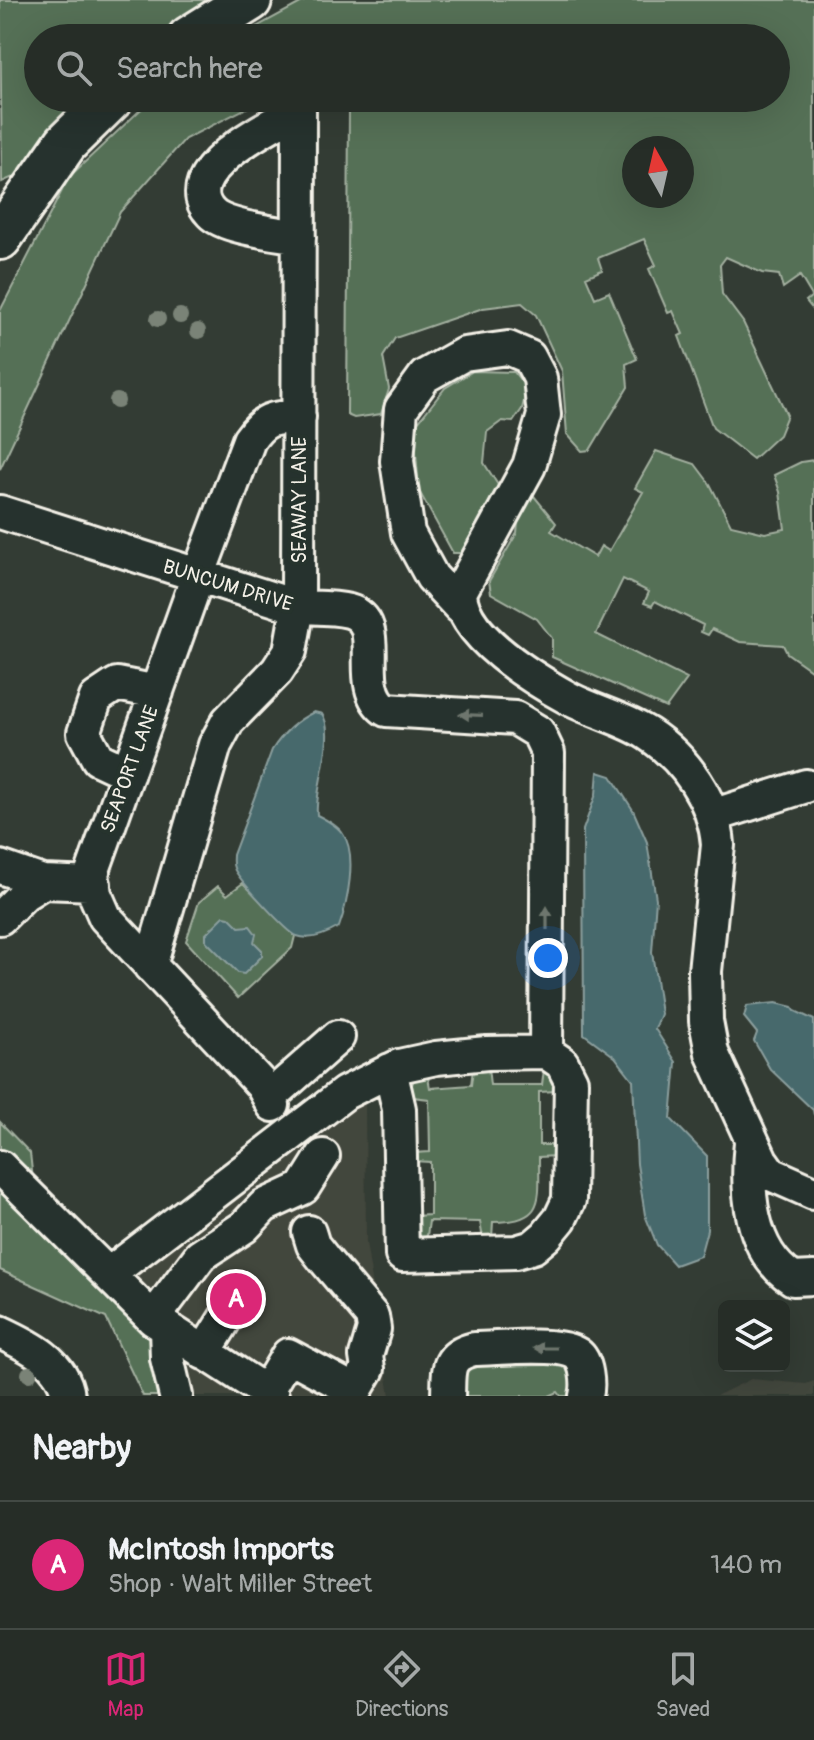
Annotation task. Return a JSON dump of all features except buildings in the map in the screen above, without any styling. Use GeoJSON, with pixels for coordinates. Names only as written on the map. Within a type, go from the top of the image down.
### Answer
{"type":"FeatureCollection","features":[{"type":"Feature","properties":{"kind":"main road"},"geometry":{"type":"LineString","coordinates":[[211,24],[250,0]]}},
{"type":"Feature","properties":{"kind":"main road"},"geometry":{"type":"LineString","coordinates":[[0,238],[66,143],[98,112]]}},
{"type":"Feature","properties":{"kind":"street","name":"SEAWAY LANE"},"geometry":{"type":"LineString","coordinates":[[295,112],[267,127],[220,160],[204,177],[203,198],[211,213],[229,223],[299,237]]}},
{"type":"Feature","properties":{"kind":"street","name":"SEAWAY LANE"},"geometry":{"type":"LineString","coordinates":[[150,966],[215,745],[228,721],[277,671],[290,651],[298,607],[299,237],[309,112]]}},
{"type":"Feature","properties":{"kind":"street"},"geometry":{"type":"LineString","coordinates":[[460,607],[460,592],[529,466],[544,415],[540,378],[529,357],[508,348],[464,354],[425,376],[401,409],[397,461],[408,533],[432,577],[460,607],[481,637],[570,699],[648,734],[686,767],[717,830],[705,971],[706,1021],[712,1053],[751,1142],[771,1174],[814,1193]]}},
{"type":"Feature","properties":{"kind":"street","name":"SEAPORT LANE"},"geometry":{"type":"LineString","coordinates":[[94,884],[92,873],[249,440],[260,423],[272,418],[299,417]]}},
{"type":"Feature","properties":{"kind":"street","name":"BUNCUM DRIVE"},"geometry":{"type":"LineString","coordinates":[[0,512],[298,607],[350,611],[360,616],[370,632],[368,672],[371,689],[374,699],[386,710],[515,718],[538,732],[548,753],[549,771],[546,1052]]}},
{"type":"Feature","properties":{"kind":"street"},"geometry":{"type":"LineString","coordinates":[[128,773],[98,759],[84,733],[96,698],[117,684],[157,692]]}},
{"type":"Feature","properties":{"kind":"street"},"geometry":{"type":"LineString","coordinates":[[712,816],[806,786]]}},
{"type":"Feature","properties":{"kind":"street"},"geometry":{"type":"LineString","coordinates":[[0,867],[43,882],[94,884],[105,917],[262,1085],[272,1101]]}},
{"type":"Feature","properties":{"kind":"street"},"geometry":{"type":"LineString","coordinates":[[0,918],[24,894],[43,882]]}},
{"type":"Feature","properties":{"kind":"street"},"geometry":{"type":"LineString","coordinates":[[286,1138],[266,1135],[266,1113],[272,1101],[338,1037]]}},
{"type":"Feature","properties":{"kind":"street"},"geometry":{"type":"LineString","coordinates":[[109,1274],[345,1093],[390,1070],[436,1058],[487,1053],[546,1052],[562,1063],[571,1081],[569,1200],[560,1219],[546,1236],[533,1247],[516,1252],[402,1255],[399,1109],[390,1070]]}},
{"type":"Feature","properties":{"kind":"street"},"geometry":{"type":"LineString","coordinates":[[751,1142],[748,1184],[756,1252],[793,1279],[814,1278]]}},
{"type":"Feature","properties":{"kind":"street"},"geometry":{"type":"LineString","coordinates":[[176,1396],[160,1324],[200,1256],[244,1227],[264,1206],[303,1188],[323,1156]]}},
{"type":"Feature","properties":{"kind":"street"},"geometry":{"type":"LineString","coordinates":[[0,1167],[160,1324],[269,1394],[288,1355],[355,1391],[368,1369],[366,1356],[374,1329],[372,1316],[313,1245],[309,1232]]}},
{"type":"Feature","properties":{"kind":"street"},"geometry":{"type":"LineString","coordinates":[[204,1353],[228,1314]]}},
{"type":"Feature","properties":{"kind":"street"},"geometry":{"type":"LineString","coordinates":[[0,1332],[33,1347],[54,1366],[67,1387],[68,1396]]}},
{"type":"Feature","properties":{"kind":"street"},"geometry":{"type":"LineString","coordinates":[[448,1396],[449,1368],[453,1359],[462,1352],[474,1349],[557,1348],[577,1354],[582,1360],[588,1384],[586,1396]]}},
{"type":"Feature","properties":{"kind":"shaded area"},"geometry":{"type":"Polygon","coordinates":[[[365,1100],[366,1242],[390,1396],[293,1396],[188,1330],[135,1280],[137,1268],[145,1259],[365,1100]]]}},
{"type":"Feature","properties":{"kind":"shaded area"},"geometry":{"type":"Polygon","coordinates":[[[157,1346],[185,1358],[249,1396],[164,1396],[157,1346]]]}},
{"type":"Feature","properties":{"kind":"shaded area"},"geometry":{"type":"Polygon","coordinates":[[[751,1379],[806,1384],[814,1381],[814,1396],[716,1396],[751,1379]]]}},
{"type":"Feature","properties":{"kind":"green space"},"geometry":{"type":"Polygon","coordinates":[[[0,0],[210,0],[190,24],[24,24],[24,112],[88,112],[18,175],[2,182],[0,0]]]}},
{"type":"Feature","properties":{"kind":"green space"},"geometry":{"type":"Polygon","coordinates":[[[306,0],[814,0],[814,311],[806,301],[812,296],[800,276],[783,288],[779,275],[762,273],[726,257],[720,265],[722,294],[743,322],[787,415],[779,435],[753,459],[713,428],[679,336],[683,334],[673,311],[668,313],[649,269],[656,265],[644,239],[598,258],[602,270],[586,277],[595,298],[609,292],[637,359],[626,364],[628,387],[590,450],[582,451],[567,434],[562,371],[536,315],[522,303],[483,308],[395,338],[383,357],[389,389],[381,414],[354,418],[347,415],[349,112],[790,112],[790,24],[262,24],[306,0]]]}},
{"type":"Feature","properties":{"kind":"green space"},"geometry":{"type":"Polygon","coordinates":[[[138,112],[238,112],[185,139],[120,212],[0,469],[0,311],[69,177],[138,112]]]}},
{"type":"Feature","properties":{"kind":"green space"},"geometry":{"type":"Polygon","coordinates":[[[473,371],[514,372],[527,389],[522,409],[513,422],[502,421],[487,432],[484,463],[498,485],[468,547],[462,553],[453,553],[419,491],[414,427],[445,388],[473,371]]]}},
{"type":"Feature","properties":{"kind":"green space"},"geometry":{"type":"Polygon","coordinates":[[[656,451],[695,464],[710,484],[731,525],[765,533],[785,529],[780,492],[774,475],[801,462],[814,460],[814,665],[811,670],[787,653],[783,645],[740,642],[712,629],[708,635],[701,632],[703,625],[655,601],[652,606],[644,603],[649,592],[623,579],[596,634],[687,679],[666,708],[552,657],[552,638],[537,619],[491,593],[489,581],[517,533],[520,502],[534,496],[556,523],[551,531],[595,557],[601,546],[609,551],[643,492],[635,488],[656,451]]]}},
{"type":"Feature","properties":{"kind":"green space"},"geometry":{"type":"Polygon","coordinates":[[[243,883],[295,936],[292,948],[238,998],[186,941],[199,902],[218,886],[227,895],[243,883]]]}},
{"type":"Feature","properties":{"kind":"green space"},"geometry":{"type":"Polygon","coordinates":[[[488,1067],[490,1085],[542,1085],[544,1069],[554,1073],[556,1091],[539,1092],[539,1145],[555,1145],[556,1156],[539,1157],[538,1196],[531,1213],[523,1218],[493,1222],[492,1238],[483,1239],[480,1222],[429,1221],[427,1236],[420,1239],[415,1235],[414,1216],[430,1215],[430,1162],[414,1161],[414,1153],[430,1152],[429,1099],[413,1097],[413,1082],[423,1072],[428,1077],[430,1088],[471,1085],[473,1069],[488,1067]]]}},
{"type":"Feature","properties":{"kind":"green space"},"geometry":{"type":"Polygon","coordinates":[[[0,1122],[30,1153],[33,1180],[0,1148],[0,1122]]]}},
{"type":"Feature","properties":{"kind":"green space"},"geometry":{"type":"Polygon","coordinates":[[[0,1182],[147,1321],[164,1396],[143,1396],[106,1318],[0,1270],[0,1182]]]}},
{"type":"Feature","properties":{"kind":"green space"},"geometry":{"type":"Polygon","coordinates":[[[547,1356],[571,1368],[573,1391],[569,1396],[561,1396],[558,1392],[549,1396],[455,1396],[464,1366],[483,1357],[483,1366],[547,1365],[547,1356]]]}},
{"type":"Feature","properties":{"kind":"water"},"geometry":{"type":"Polygon","coordinates":[[[314,712],[322,714],[327,734],[317,815],[343,834],[350,854],[350,866],[348,893],[339,927],[308,938],[292,933],[253,893],[237,874],[233,855],[272,750],[290,728],[314,712]]]}},
{"type":"Feature","properties":{"kind":"water"},"geometry":{"type":"Polygon","coordinates":[[[598,772],[611,776],[633,810],[647,842],[656,899],[652,952],[661,1014],[655,1029],[676,1062],[671,1119],[707,1156],[707,1230],[700,1256],[675,1265],[657,1245],[645,1215],[637,1164],[633,1080],[615,1057],[584,1034],[583,830],[596,794],[598,772]]]}},
{"type":"Feature","properties":{"kind":"water"},"geometry":{"type":"Polygon","coordinates":[[[224,916],[239,927],[250,926],[256,934],[254,942],[262,950],[262,956],[244,974],[238,973],[206,941],[206,934],[224,916]]]}},
{"type":"Feature","properties":{"kind":"water"},"geometry":{"type":"Polygon","coordinates":[[[776,1003],[792,1007],[814,1020],[814,1115],[813,1110],[770,1069],[754,1041],[757,1033],[744,1017],[747,1006],[776,1003]]]}},
{"type":"Feature","properties":{"kind":"place","name":"McIntosh Imports"},"geometry":{"type":"Point","coordinates":[236,1299]}}]}
